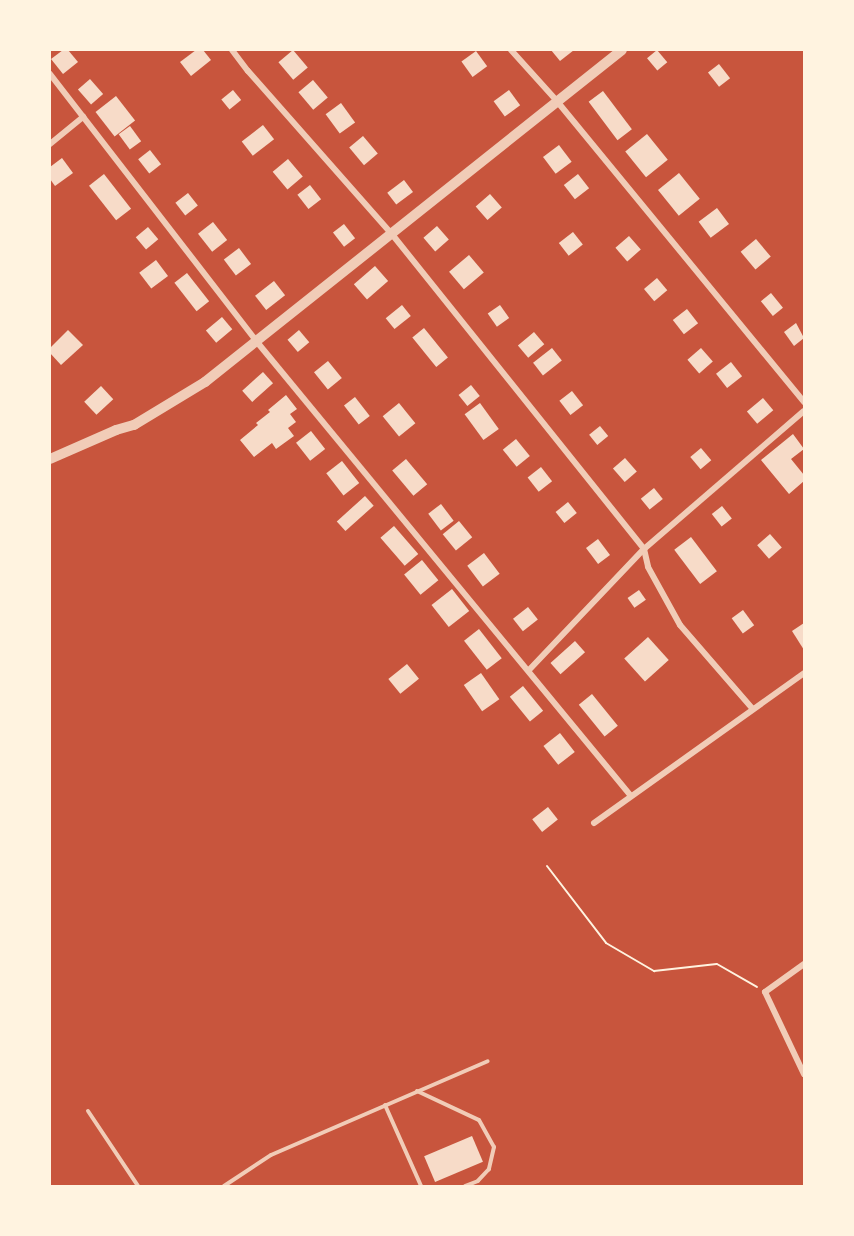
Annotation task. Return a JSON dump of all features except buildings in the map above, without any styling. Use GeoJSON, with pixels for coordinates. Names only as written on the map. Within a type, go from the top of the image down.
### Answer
{"type":"FeatureCollection","features":[{"type":"Feature","properties":{"kind":"street"},"geometry":{"type":"LineString","coordinates":[[232,50],[391,233],[644,549],[648,567],[680,625],[752,708]]}},
{"type":"Feature","properties":{"kind":"street"},"geometry":{"type":"LineString","coordinates":[[511,50],[556,100],[804,402]]}},
{"type":"Feature","properties":{"kind":"street"},"geometry":{"type":"LineString","coordinates":[[50,459],[116,430],[134,425],[206,382],[556,100],[622,50]]}},
{"type":"Feature","properties":{"kind":"street"},"geometry":{"type":"LineString","coordinates":[[50,74],[257,342],[631,796]]}},
{"type":"Feature","properties":{"kind":"street"},"geometry":{"type":"LineString","coordinates":[[50,144],[83,117]]}},
{"type":"Feature","properties":{"kind":"street"},"geometry":{"type":"LineString","coordinates":[[529,670],[644,549],[804,411]]}},
{"type":"Feature","properties":{"kind":"street"},"geometry":{"type":"LineString","coordinates":[[594,823],[804,673]]}},
{"type":"Feature","properties":{"kind":"street"},"geometry":{"type":"LineString","coordinates":[[804,964],[765,992],[804,1074]]}},
{"type":"Feature","properties":{"kind":"lane"},"geometry":{"type":"LineString","coordinates":[[224,1186],[271,1155],[488,1060]]}},
{"type":"Feature","properties":{"kind":"lane"},"geometry":{"type":"LineString","coordinates":[[417,1091],[479,1120],[494,1147],[489,1169],[478,1181],[465,1186]]}},
{"type":"Feature","properties":{"kind":"lane"},"geometry":{"type":"LineString","coordinates":[[385,1105],[421,1186]]}},
{"type":"Feature","properties":{"kind":"lane"},"geometry":{"type":"LineString","coordinates":[[88,1111],[138,1186]]}},
{"type":"Feature","properties":{"kind":"path"},"geometry":{"type":"LineString","coordinates":[[547,866],[606,943],[654,970],[717,964],[765,992]]}}]}
